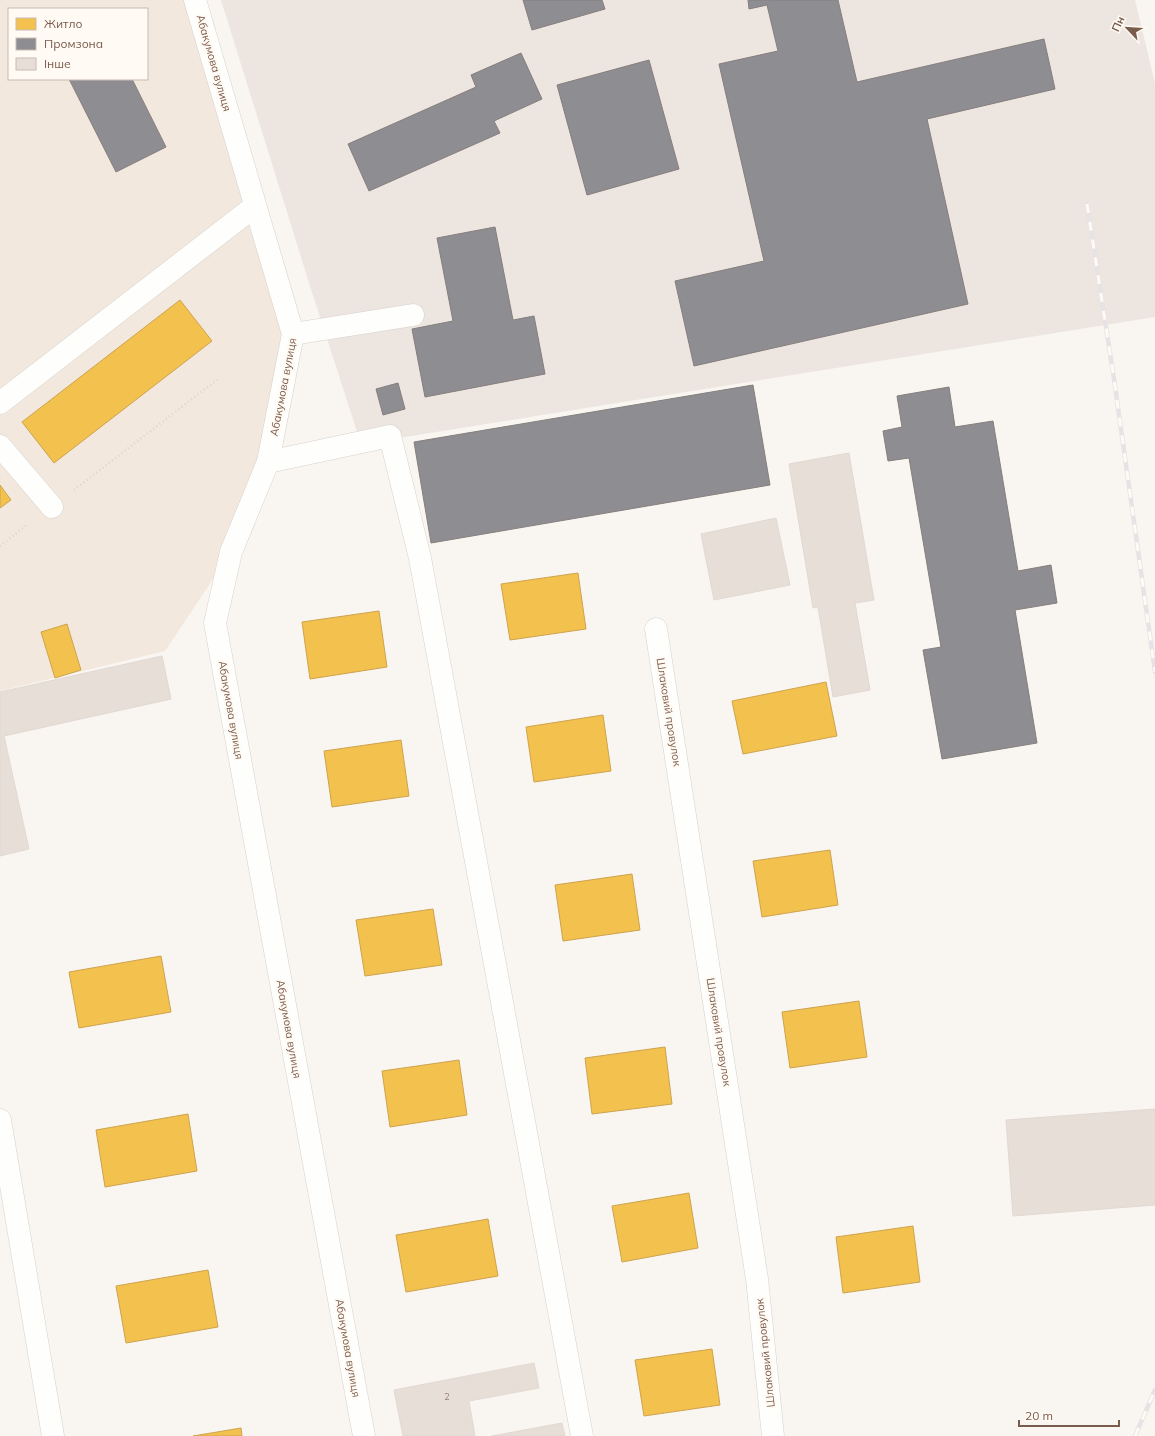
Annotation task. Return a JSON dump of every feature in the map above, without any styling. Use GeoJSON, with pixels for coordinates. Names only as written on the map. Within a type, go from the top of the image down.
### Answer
{"type":"FeatureCollection","features":[{"type":"Feature","properties":{"kind":"street","name":"Абакумова вулиця"},"geometry":{"type":"LineString","coordinates":[[195,0],[293,334],[268,462],[231,552],[215,623],[364,1436]]}},
{"type":"Feature","properties":{"kind":"street"},"geometry":{"type":"LineString","coordinates":[[0,404],[255,206]]}},
{"type":"Feature","properties":{"kind":"street"},"geometry":{"type":"LineString","coordinates":[[293,334],[413,315]]}},
{"type":"Feature","properties":{"kind":"street"},"geometry":{"type":"LineString","coordinates":[[268,462],[390,436],[421,566],[582,1436]]}},
{"type":"Feature","properties":{"kind":"street"},"geometry":{"type":"LineString","coordinates":[[0,446],[52,507]]}},
{"type":"Feature","properties":{"kind":"street","name":"Шлаковий провулок"},"geometry":{"type":"LineString","coordinates":[[656,629],[757,1279],[774,1436]]}},
{"type":"Feature","properties":{"kind":"street"},"geometry":{"type":"LineString","coordinates":[[0,1120],[53,1436]]}},
{"type":"Feature","properties":{"kind":"path"},"geometry":{"type":"LineString","coordinates":[[0,546],[218,380]]}},
{"type":"Feature","properties":{"kind":"shaded area"},"geometry":{"type":"Polygon","coordinates":[[[0,0],[195,0],[293,334],[268,462],[231,552],[165,651],[0,691],[0,0]]]}},
{"type":"Feature","properties":{"kind":"shaded area"},"geometry":{"type":"Polygon","coordinates":[[[221,0],[1135,0],[1155,83],[1155,317],[361,444],[221,0]]]}},
{"type":"Feature","properties":{"kind":"building: Житло"},"geometry":{"type":"Polygon","coordinates":[[[180,300],[212,341],[54,463],[22,422],[180,300]]]}},
{"type":"Feature","properties":{"kind":"building: Житло"},"geometry":{"type":"Polygon","coordinates":[[[0,485],[11,500],[0,508],[0,485]]]}},
{"type":"Feature","properties":{"kind":"building: Житло"},"geometry":{"type":"Polygon","coordinates":[[[578,573],[586,629],[510,640],[501,584],[578,573]]]}},
{"type":"Feature","properties":{"kind":"building: Житло"},"geometry":{"type":"Polygon","coordinates":[[[379,611],[387,667],[310,679],[302,622],[379,611]]]}},
{"type":"Feature","properties":{"kind":"building: Житло"},"geometry":{"type":"Polygon","coordinates":[[[67,624],[81,670],[55,678],[41,632],[67,624]]]}},
{"type":"Feature","properties":{"kind":"building: Житло"},"geometry":{"type":"Polygon","coordinates":[[[826,682],[837,736],[743,754],[732,701],[826,682]]]}},
{"type":"Feature","properties":{"kind":"building: Житло"},"geometry":{"type":"Polygon","coordinates":[[[603,715],[611,771],[534,782],[526,727],[603,715]]]}},
{"type":"Feature","properties":{"kind":"building: Житло"},"geometry":{"type":"Polygon","coordinates":[[[401,740],[409,796],[332,807],[324,751],[401,740]]]}},
{"type":"Feature","properties":{"kind":"building: Житло"},"geometry":{"type":"Polygon","coordinates":[[[830,850],[838,905],[762,917],[753,861],[830,850]]]}},
{"type":"Feature","properties":{"kind":"building: Житло"},"geometry":{"type":"Polygon","coordinates":[[[632,874],[640,930],[563,941],[555,885],[632,874]]]}},
{"type":"Feature","properties":{"kind":"building: Житло"},"geometry":{"type":"Polygon","coordinates":[[[433,909],[442,965],[365,976],[356,920],[433,909]]]}},
{"type":"Feature","properties":{"kind":"building: Житло"},"geometry":{"type":"Polygon","coordinates":[[[161,956],[171,1012],[79,1028],[69,972],[161,956]]]}},
{"type":"Feature","properties":{"kind":"building: Житло"},"geometry":{"type":"Polygon","coordinates":[[[859,1001],[867,1057],[790,1068],[782,1012],[859,1001]]]}},
{"type":"Feature","properties":{"kind":"building: Житло"},"geometry":{"type":"Polygon","coordinates":[[[665,1047],[672,1104],[592,1114],[585,1058],[665,1047]]]}},
{"type":"Feature","properties":{"kind":"building: Житло"},"geometry":{"type":"Polygon","coordinates":[[[459,1060],[467,1115],[390,1127],[382,1071],[459,1060]]]}},
{"type":"Feature","properties":{"kind":"building: Житло"},"geometry":{"type":"Polygon","coordinates":[[[188,1114],[197,1171],[105,1187],[96,1130],[188,1114]]]}},
{"type":"Feature","properties":{"kind":"building: Житло"},"geometry":{"type":"Polygon","coordinates":[[[689,1193],[698,1248],[622,1262],[612,1206],[689,1193]]]}},
{"type":"Feature","properties":{"kind":"building: Житло"},"geometry":{"type":"Polygon","coordinates":[[[488,1219],[498,1276],[406,1292],[396,1235],[488,1219]]]}},
{"type":"Feature","properties":{"kind":"building: Житло"},"geometry":{"type":"Polygon","coordinates":[[[913,1226],[920,1282],[843,1293],[836,1237],[913,1226]]]}},
{"type":"Feature","properties":{"kind":"building: Житло"},"geometry":{"type":"Polygon","coordinates":[[[208,1270],[218,1327],[126,1343],[116,1286],[208,1270]]]}},
{"type":"Feature","properties":{"kind":"building: Житло"},"geometry":{"type":"Polygon","coordinates":[[[712,1349],[720,1405],[644,1416],[635,1360],[712,1349]]]}},
{"type":"Feature","properties":{"kind":"building: Житло"},"geometry":{"type":"Polygon","coordinates":[[[241,1428],[242,1436],[193,1436],[241,1428]]]}},
{"type":"Feature","properties":{"kind":"building: Промзона"},"geometry":{"type":"Polygon","coordinates":[[[523,0],[602,0],[605,9],[532,30],[523,0]]]}},
{"type":"Feature","properties":{"kind":"building: Промзона"},"geometry":{"type":"Polygon","coordinates":[[[748,0],[838,0],[857,82],[1044,39],[1055,89],[927,119],[968,304],[694,366],[675,281],[764,261],[719,64],[778,51],[767,5],[749,9],[748,0]]]}},
{"type":"Feature","properties":{"kind":"building: Промзона"},"geometry":{"type":"Polygon","coordinates":[[[521,53],[542,99],[494,121],[500,133],[369,191],[348,144],[476,87],[471,75],[521,53]]]}},
{"type":"Feature","properties":{"kind":"building: Промзона"},"geometry":{"type":"Polygon","coordinates":[[[649,60],[679,169],[587,195],[557,85],[649,60]]]}},
{"type":"Feature","properties":{"kind":"building: Промзона"},"geometry":{"type":"Polygon","coordinates":[[[70,80],[132,80],[166,147],[116,172],[70,80]]]}},
{"type":"Feature","properties":{"kind":"building: Промзона"},"geometry":{"type":"Polygon","coordinates":[[[495,227],[513,320],[534,316],[545,374],[425,397],[412,329],[453,321],[437,238],[495,227]]]}},
{"type":"Feature","properties":{"kind":"building: Промзона"},"geometry":{"type":"Polygon","coordinates":[[[398,383],[405,409],[383,415],[376,389],[398,383]]]}},
{"type":"Feature","properties":{"kind":"building: Промзона"},"geometry":{"type":"Polygon","coordinates":[[[753,385],[770,485],[431,543],[414,442],[753,385]]]}},
{"type":"Feature","properties":{"kind":"building: Промзона"},"geometry":{"type":"Polygon","coordinates":[[[949,387],[955,427],[993,421],[1018,571],[1051,565],[1057,603],[1015,610],[1037,743],[942,759],[923,650],[941,647],[909,458],[888,461],[883,431],[902,427],[897,396],[949,387]]]}},
{"type":"Feature","properties":{"kind":"building: Інше"},"geometry":{"type":"Polygon","coordinates":[[[849,453],[874,600],[855,603],[870,690],[833,697],[818,607],[813,608],[789,464],[849,453]]]}},
{"type":"Feature","properties":{"kind":"building: Інше"},"geometry":{"type":"Polygon","coordinates":[[[776,518],[790,585],[714,600],[701,534],[776,518]]]}},
{"type":"Feature","properties":{"kind":"building: Інше"},"geometry":{"type":"Polygon","coordinates":[[[162,656],[171,699],[4,736],[29,849],[0,856],[0,692],[162,656]]]}},
{"type":"Feature","properties":{"kind":"building: Інше"},"geometry":{"type":"Polygon","coordinates":[[[1155,1109],[1155,1205],[1013,1216],[1006,1120],[1155,1109]]]}},
{"type":"Feature","properties":{"kind":"building: Інше"},"geometry":{"type":"Polygon","coordinates":[[[534,1363],[539,1388],[469,1401],[475,1436],[403,1436],[394,1390],[534,1363]]]}},
{"type":"Feature","properties":{"kind":"building: Інше"},"geometry":{"type":"Polygon","coordinates":[[[562,1423],[565,1436],[492,1436],[562,1423]]]}},
{"type":"Feature","properties":{"kind":"railway"},"geometry":{"type":"LineString","coordinates":[[1087,204],[1114,379],[1155,672]]}},
{"type":"Feature","properties":{"kind":"railway"},"geometry":{"type":"LineString","coordinates":[[1135,1436],[1155,1390]]}}]}
